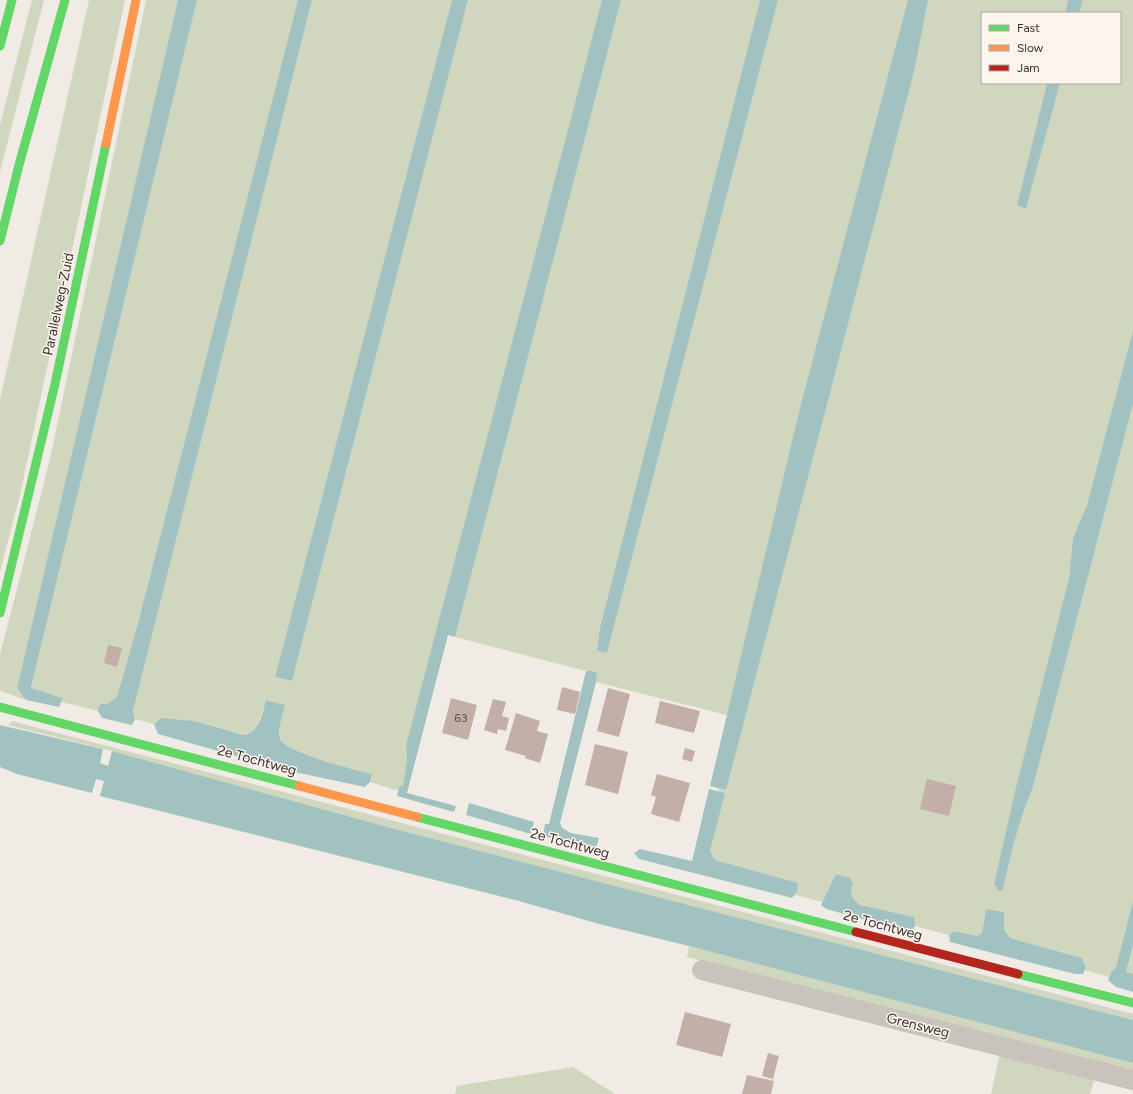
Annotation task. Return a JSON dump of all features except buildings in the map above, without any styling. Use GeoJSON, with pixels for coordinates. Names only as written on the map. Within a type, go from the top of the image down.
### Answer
{"type":"FeatureCollection","features":[{"type":"Feature","properties":{"kind":"main road"},"geometry":{"type":"LineString","coordinates":[[0,46],[12,0]]}},
{"type":"Feature","properties":{"kind":"main road"},"geometry":{"type":"LineString","coordinates":[[0,241],[18,165],[64,0]]}},
{"type":"Feature","properties":{"kind":"main road","name":"Parallelweg-Zuid"},"geometry":{"type":"LineString","coordinates":[[0,613],[21,534],[63,349],[136,0]]}},
{"type":"Feature","properties":{"kind":"main road","name":"2e Tochtweg"},"geometry":{"type":"LineString","coordinates":[[0,707],[985,966],[1133,1003]]}},
{"type":"Feature","properties":{"kind":"street","name":"Grensweg"},"geometry":{"type":"LineString","coordinates":[[702,970],[1133,1080]]}},
{"type":"Feature","properties":{"kind":"green space"},"geometry":{"type":"Polygon","coordinates":[[[32,0],[44,0],[0,172],[0,125],[32,0]]]}},
{"type":"Feature","properties":{"kind":"green space"},"geometry":{"type":"Polygon","coordinates":[[[89,0],[125,0],[20,495],[0,572],[0,400],[89,0]]]}},
{"type":"Feature","properties":{"kind":"green space"},"geometry":{"type":"Polygon","coordinates":[[[146,0],[178,0],[17,688],[26,700],[0,691],[0,655],[50,459],[146,0]]]}},
{"type":"Feature","properties":{"kind":"green space"},"geometry":{"type":"Polygon","coordinates":[[[197,0],[298,0],[138,623],[117,697],[107,704],[100,704],[98,711],[62,702],[63,698],[31,689],[197,0]]]}},
{"type":"Feature","properties":{"kind":"green space"},"geometry":{"type":"Polygon","coordinates":[[[312,0],[452,0],[275,677],[292,681],[468,0],[602,0],[406,745],[407,760],[403,786],[400,785],[399,791],[370,782],[372,774],[322,760],[295,750],[285,744],[280,739],[279,731],[285,706],[267,700],[256,726],[249,733],[243,735],[195,721],[161,718],[154,724],[135,719],[133,711],[312,0]]]}},
{"type":"Feature","properties":{"kind":"green space"},"geometry":{"type":"Polygon","coordinates":[[[621,0],[760,0],[600,626],[597,651],[607,653],[778,0],[912,0],[727,715],[596,682],[596,673],[592,671],[586,671],[455,637],[621,0]]]}},
{"type":"Feature","properties":{"kind":"green space"},"geometry":{"type":"Polygon","coordinates":[[[928,0],[1068,0],[1065,12],[981,12],[981,84],[1047,84],[1017,205],[1026,209],[1060,84],[1121,84],[1121,12],[1079,12],[1083,0],[1133,0],[1133,330],[1087,505],[1073,538],[1069,578],[1014,795],[994,884],[1003,890],[1015,838],[1033,787],[1133,404],[1133,901],[1116,967],[1111,972],[1109,977],[1085,970],[1086,967],[1082,958],[1010,938],[1004,930],[1004,912],[986,909],[982,933],[977,936],[954,931],[949,935],[915,926],[913,917],[860,905],[852,896],[851,890],[853,883],[850,878],[836,874],[823,902],[795,895],[797,892],[797,883],[715,860],[710,851],[724,793],[718,791],[719,788],[725,790],[915,68],[928,0]]]}},
{"type":"Feature","properties":{"kind":"green space"},"geometry":{"type":"Polygon","coordinates":[[[12,721],[1133,1014],[1133,1020],[391,828],[112,751],[8,725],[12,721]]]}},
{"type":"Feature","properties":{"kind":"green space"},"geometry":{"type":"Polygon","coordinates":[[[1133,945],[1133,974],[1126,972],[1133,945]]]}},
{"type":"Feature","properties":{"kind":"green space"},"geometry":{"type":"Polygon","coordinates":[[[689,946],[1133,1063],[1133,1074],[1012,1044],[687,957],[689,946]]]}},
{"type":"Feature","properties":{"kind":"green space"},"geometry":{"type":"Polygon","coordinates":[[[1000,1054],[1095,1077],[1090,1094],[991,1094],[1000,1054]]]}},
{"type":"Feature","properties":{"kind":"green space"},"geometry":{"type":"Polygon","coordinates":[[[573,1067],[615,1094],[455,1094],[457,1086],[573,1067]]]}},
{"type":"Feature","properties":{"kind":"water"},"geometry":{"type":"Polygon","coordinates":[[[178,0],[197,0],[31,688],[63,698],[59,707],[26,700],[17,688],[178,0]]]}},
{"type":"Feature","properties":{"kind":"water"},"geometry":{"type":"Polygon","coordinates":[[[298,0],[312,0],[133,711],[135,719],[132,725],[102,718],[98,711],[100,704],[107,704],[117,697],[138,623],[298,0]]]}},
{"type":"Feature","properties":{"kind":"water"},"geometry":{"type":"Polygon","coordinates":[[[452,0],[468,0],[292,681],[275,677],[452,0]]]}},
{"type":"Feature","properties":{"kind":"water"},"geometry":{"type":"Polygon","coordinates":[[[602,0],[621,0],[455,637],[448,635],[407,793],[456,806],[454,812],[397,796],[400,785],[403,786],[407,760],[406,745],[602,0]]]}},
{"type":"Feature","properties":{"kind":"water"},"geometry":{"type":"Polygon","coordinates":[[[760,0],[778,0],[607,653],[597,651],[600,627],[760,0]]]}},
{"type":"Feature","properties":{"kind":"water"},"geometry":{"type":"Polygon","coordinates":[[[908,0],[928,0],[915,68],[726,790],[710,786],[801,404],[908,0]]]}},
{"type":"Feature","properties":{"kind":"water"},"geometry":{"type":"Polygon","coordinates":[[[1068,0],[1083,0],[1079,12],[1065,12],[1068,0]]]}},
{"type":"Feature","properties":{"kind":"water"},"geometry":{"type":"Polygon","coordinates":[[[1047,84],[1060,84],[1026,209],[1017,205],[1047,84]]]}},
{"type":"Feature","properties":{"kind":"water"},"geometry":{"type":"Polygon","coordinates":[[[1133,330],[1133,404],[1033,787],[1015,838],[1003,890],[999,891],[994,884],[1014,795],[1069,578],[1073,538],[1087,505],[1133,330]]]}},
{"type":"Feature","properties":{"kind":"water"},"geometry":{"type":"Polygon","coordinates":[[[586,671],[597,673],[596,682],[560,823],[562,828],[571,833],[599,838],[596,848],[543,836],[545,824],[549,824],[586,671]]]}},
{"type":"Feature","properties":{"kind":"water"},"geometry":{"type":"Polygon","coordinates":[[[266,700],[285,705],[279,735],[280,739],[285,744],[295,750],[322,760],[372,774],[370,782],[365,787],[285,770],[158,734],[154,724],[161,718],[195,721],[243,735],[249,733],[257,726],[266,700]]]}},
{"type":"Feature","properties":{"kind":"water"},"geometry":{"type":"Polygon","coordinates":[[[0,725],[103,749],[100,763],[108,766],[112,751],[391,828],[1133,1020],[1133,1063],[689,946],[603,925],[519,901],[100,796],[104,781],[96,779],[92,793],[17,774],[0,767],[0,725]]]}},
{"type":"Feature","properties":{"kind":"water"},"geometry":{"type":"Polygon","coordinates":[[[709,789],[725,793],[710,851],[715,860],[798,883],[797,892],[792,898],[639,859],[634,853],[640,849],[692,861],[709,789]]]}},
{"type":"Feature","properties":{"kind":"water"},"geometry":{"type":"Polygon","coordinates":[[[469,803],[534,822],[531,834],[466,815],[469,803]]]}},
{"type":"Feature","properties":{"kind":"water"},"geometry":{"type":"Polygon","coordinates":[[[836,874],[850,878],[853,883],[851,890],[852,896],[860,905],[914,917],[915,926],[911,932],[826,909],[821,905],[836,874]]]}},
{"type":"Feature","properties":{"kind":"water"},"geometry":{"type":"Polygon","coordinates":[[[1133,901],[1133,945],[1126,972],[1133,974],[1133,992],[1116,987],[1108,980],[1111,972],[1116,967],[1133,901]]]}},
{"type":"Feature","properties":{"kind":"water"},"geometry":{"type":"Polygon","coordinates":[[[986,909],[1004,912],[1004,930],[1010,938],[1082,958],[1086,967],[1083,974],[1075,974],[950,942],[949,935],[954,931],[977,936],[982,933],[986,909]]]}},
{"type":"Feature","properties":{"kind":"traffic: fast"},"geometry":{"type":"LineString","coordinates":[[0,46],[12,0]]}},
{"type":"Feature","properties":{"kind":"traffic: fast"},"geometry":{"type":"LineString","coordinates":[[0,241],[19,165],[65,0]]}},
{"type":"Feature","properties":{"kind":"traffic: fast"},"geometry":{"type":"LineString","coordinates":[[0,613],[55,384],[106,144]]}},
{"type":"Feature","properties":{"kind":"traffic: fast"},"geometry":{"type":"LineString","coordinates":[[0,707],[299,786]]}},
{"type":"Feature","properties":{"kind":"traffic: fast"},"geometry":{"type":"LineString","coordinates":[[417,817],[856,932]]}},
{"type":"Feature","properties":{"kind":"traffic: fast"},"geometry":{"type":"LineString","coordinates":[[1018,974],[1133,1003]]}},
{"type":"Feature","properties":{"kind":"traffic: slow"},"geometry":{"type":"LineString","coordinates":[[106,144],[136,0]]}},
{"type":"Feature","properties":{"kind":"traffic: slow"},"geometry":{"type":"LineString","coordinates":[[299,786],[417,817]]}},
{"type":"Feature","properties":{"kind":"traffic: jam"},"geometry":{"type":"LineString","coordinates":[[856,932],[1018,974]]}}]}
